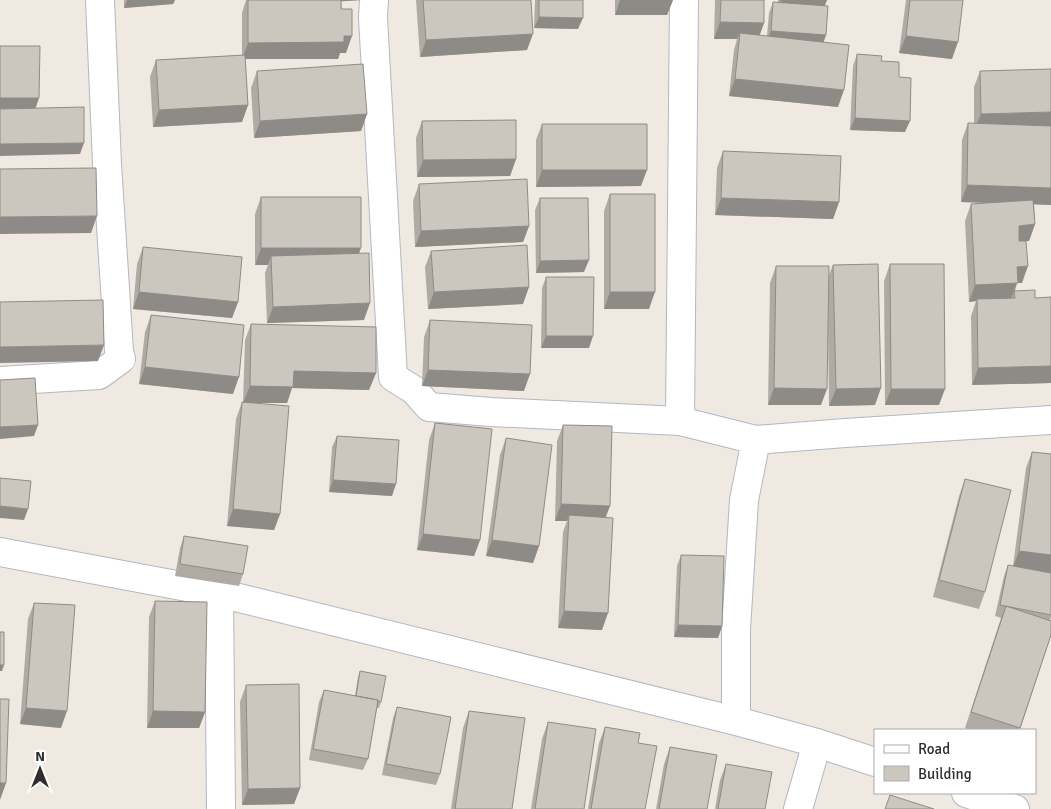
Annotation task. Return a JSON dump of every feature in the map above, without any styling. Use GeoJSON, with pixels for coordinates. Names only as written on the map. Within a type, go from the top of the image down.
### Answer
{"type":"FeatureCollection","features":[{"type":"Feature","properties":{"kind":"street"},"geometry":{"type":"LineString","coordinates":[[0,381],[99,375],[121,359],[107,164],[100,0]]}},
{"type":"Feature","properties":{"kind":"street"},"geometry":{"type":"LineString","coordinates":[[374,0],[373,18],[393,377],[414,390],[429,407],[491,412],[680,421],[756,440],[1051,420]]}},
{"type":"Feature","properties":{"kind":"street"},"geometry":{"type":"LineString","coordinates":[[680,421],[684,0]]}},
{"type":"Feature","properties":{"kind":"street"},"geometry":{"type":"LineString","coordinates":[[736,721],[736,630],[744,500],[756,440]]}},
{"type":"Feature","properties":{"kind":"street"},"geometry":{"type":"LineString","coordinates":[[0,552],[219,593],[736,721],[817,743],[874,762]]}},
{"type":"Feature","properties":{"kind":"street"},"geometry":{"type":"LineString","coordinates":[[219,593],[221,809]]}},
{"type":"Feature","properties":{"kind":"street"},"geometry":{"type":"LineString","coordinates":[[798,809],[817,743]]}},
{"type":"Feature","properties":{"kind":"street"},"geometry":{"type":"LineString","coordinates":[[969,794],[1015,809]]}},
{"type":"Feature","properties":{"kind":"building"},"geometry":{"type":"Polygon","coordinates":[[[248,0],[341,0],[341,9],[352,9],[352,36],[344,36],[344,42],[248,43],[248,0]]]}},
{"type":"Feature","properties":{"kind":"building"},"geometry":{"type":"Polygon","coordinates":[[[423,0],[531,0],[533,34],[426,40],[423,0]]]}},
{"type":"Feature","properties":{"kind":"building"},"geometry":{"type":"Polygon","coordinates":[[[539,0],[583,0],[583,18],[539,17],[539,0]]]}},
{"type":"Feature","properties":{"kind":"building"},"geometry":{"type":"Polygon","coordinates":[[[721,0],[764,0],[764,23],[720,22],[721,0]]]}},
{"type":"Feature","properties":{"kind":"building"},"geometry":{"type":"Polygon","coordinates":[[[910,0],[963,0],[958,42],[906,36],[910,0]]]}},
{"type":"Feature","properties":{"kind":"building"},"geometry":{"type":"Polygon","coordinates":[[[773,2],[828,6],[826,35],[771,31],[773,2]]]}},
{"type":"Feature","properties":{"kind":"building"},"geometry":{"type":"Polygon","coordinates":[[[740,33],[849,45],[844,90],[735,79],[740,33]]]}},
{"type":"Feature","properties":{"kind":"building"},"geometry":{"type":"Polygon","coordinates":[[[0,46],[40,46],[39,98],[0,98],[0,46]]]}},
{"type":"Feature","properties":{"kind":"building"},"geometry":{"type":"Polygon","coordinates":[[[857,54],[882,56],[881,61],[899,62],[899,77],[911,78],[910,121],[855,118],[857,54]]]}},
{"type":"Feature","properties":{"kind":"building"},"geometry":{"type":"Polygon","coordinates":[[[245,55],[248,105],[159,110],[156,60],[245,55]]]}},
{"type":"Feature","properties":{"kind":"building"},"geometry":{"type":"Polygon","coordinates":[[[363,64],[367,114],[260,121],[257,71],[363,64]]]}},
{"type":"Feature","properties":{"kind":"building"},"geometry":{"type":"Polygon","coordinates":[[[1051,69],[1051,112],[981,114],[980,71],[1051,69]]]}},
{"type":"Feature","properties":{"kind":"building"},"geometry":{"type":"Polygon","coordinates":[[[84,107],[84,143],[0,144],[0,109],[84,107]]]}},
{"type":"Feature","properties":{"kind":"building"},"geometry":{"type":"Polygon","coordinates":[[[516,120],[516,159],[423,160],[422,121],[516,120]]]}},
{"type":"Feature","properties":{"kind":"building"},"geometry":{"type":"Polygon","coordinates":[[[968,123],[1051,126],[1051,188],[967,185],[968,123]]]}},
{"type":"Feature","properties":{"kind":"building"},"geometry":{"type":"Polygon","coordinates":[[[542,124],[647,124],[647,170],[542,170],[542,124]]]}},
{"type":"Feature","properties":{"kind":"building"},"geometry":{"type":"Polygon","coordinates":[[[723,151],[841,156],[839,202],[721,198],[723,151]]]}},
{"type":"Feature","properties":{"kind":"building"},"geometry":{"type":"Polygon","coordinates":[[[96,168],[97,216],[0,217],[0,169],[96,168]]]}},
{"type":"Feature","properties":{"kind":"building"},"geometry":{"type":"Polygon","coordinates":[[[527,179],[529,226],[421,231],[419,184],[527,179]]]}},
{"type":"Feature","properties":{"kind":"building"},"geometry":{"type":"Polygon","coordinates":[[[610,194],[655,194],[655,292],[610,292],[610,194]]]}},
{"type":"Feature","properties":{"kind":"building"},"geometry":{"type":"Polygon","coordinates":[[[261,197],[361,197],[361,248],[261,248],[261,197]]]}},
{"type":"Feature","properties":{"kind":"building"},"geometry":{"type":"Polygon","coordinates":[[[540,198],[588,198],[589,260],[540,261],[540,198]]]}},
{"type":"Feature","properties":{"kind":"building"},"geometry":{"type":"Polygon","coordinates":[[[1033,200],[1035,224],[1019,226],[1019,241],[1026,241],[1028,266],[1017,267],[1018,283],[975,285],[971,204],[1033,200]]]}},
{"type":"Feature","properties":{"kind":"building"},"geometry":{"type":"Polygon","coordinates":[[[527,245],[529,287],[434,292],[431,251],[527,245]]]}},
{"type":"Feature","properties":{"kind":"building"},"geometry":{"type":"Polygon","coordinates":[[[143,247],[242,257],[238,302],[139,292],[143,247]]]}},
{"type":"Feature","properties":{"kind":"building"},"geometry":{"type":"Polygon","coordinates":[[[369,253],[370,303],[273,307],[271,256],[369,253]]]}},
{"type":"Feature","properties":{"kind":"building"},"geometry":{"type":"Polygon","coordinates":[[[878,264],[881,388],[836,389],[833,265],[878,264]]]}},
{"type":"Feature","properties":{"kind":"building"},"geometry":{"type":"Polygon","coordinates":[[[890,264],[944,264],[945,389],[891,389],[890,264]]]}},
{"type":"Feature","properties":{"kind":"building"},"geometry":{"type":"Polygon","coordinates":[[[776,266],[829,266],[827,389],[774,388],[776,266]]]}},
{"type":"Feature","properties":{"kind":"building"},"geometry":{"type":"Polygon","coordinates":[[[546,277],[594,277],[593,336],[546,336],[546,277]]]}},
{"type":"Feature","properties":{"kind":"building"},"geometry":{"type":"Polygon","coordinates":[[[1035,290],[1035,298],[1051,297],[1051,366],[978,368],[977,299],[1015,298],[1014,291],[1035,290]]]}},
{"type":"Feature","properties":{"kind":"building"},"geometry":{"type":"Polygon","coordinates":[[[103,300],[104,345],[0,347],[0,302],[103,300]]]}},
{"type":"Feature","properties":{"kind":"building"},"geometry":{"type":"Polygon","coordinates":[[[151,315],[244,325],[239,377],[145,367],[151,315]]]}},
{"type":"Feature","properties":{"kind":"building"},"geometry":{"type":"Polygon","coordinates":[[[430,320],[532,325],[530,374],[428,370],[430,320]]]}},
{"type":"Feature","properties":{"kind":"building"},"geometry":{"type":"Polygon","coordinates":[[[251,324],[376,327],[376,373],[294,371],[293,387],[250,386],[251,324]]]}},
{"type":"Feature","properties":{"kind":"building"},"geometry":{"type":"Polygon","coordinates":[[[35,378],[38,425],[0,427],[0,380],[35,378]]]}},
{"type":"Feature","properties":{"kind":"building"},"geometry":{"type":"Polygon","coordinates":[[[242,402],[289,406],[280,514],[233,509],[242,402]]]}},
{"type":"Feature","properties":{"kind":"building"},"geometry":{"type":"Polygon","coordinates":[[[435,423],[492,429],[480,540],[423,534],[435,423]]]}},
{"type":"Feature","properties":{"kind":"building"},"geometry":{"type":"Polygon","coordinates":[[[563,425],[612,426],[610,506],[561,504],[563,425]]]}},
{"type":"Feature","properties":{"kind":"building"},"geometry":{"type":"Polygon","coordinates":[[[337,436],[399,440],[396,484],[333,480],[337,436]]]}},
{"type":"Feature","properties":{"kind":"building"},"geometry":{"type":"Polygon","coordinates":[[[506,438],[552,445],[539,546],[492,540],[506,438]]]}},
{"type":"Feature","properties":{"kind":"building"},"geometry":{"type":"Polygon","coordinates":[[[1032,452],[1051,454],[1051,555],[1019,551],[1032,452]]]}},
{"type":"Feature","properties":{"kind":"building"},"geometry":{"type":"Polygon","coordinates":[[[0,478],[31,481],[28,509],[0,506],[0,478]]]}},
{"type":"Feature","properties":{"kind":"building"},"geometry":{"type":"Polygon","coordinates":[[[965,479],[1011,490],[985,592],[939,580],[965,479]]]}},
{"type":"Feature","properties":{"kind":"building"},"geometry":{"type":"Polygon","coordinates":[[[569,515],[613,518],[608,613],[564,611],[569,515]]]}},
{"type":"Feature","properties":{"kind":"building"},"geometry":{"type":"Polygon","coordinates":[[[184,536],[248,546],[243,574],[180,564],[184,536]]]}},
{"type":"Feature","properties":{"kind":"building"},"geometry":{"type":"Polygon","coordinates":[[[681,555],[724,556],[722,626],[678,625],[681,555]]]}},
{"type":"Feature","properties":{"kind":"building"},"geometry":{"type":"Polygon","coordinates":[[[1008,565],[1051,573],[1051,615],[1000,605],[1008,565]]]}},
{"type":"Feature","properties":{"kind":"building"},"geometry":{"type":"Polygon","coordinates":[[[155,601],[207,602],[205,712],[153,711],[155,601]]]}},
{"type":"Feature","properties":{"kind":"building"},"geometry":{"type":"Polygon","coordinates":[[[34,603],[75,605],[67,711],[26,708],[34,603]]]}},
{"type":"Feature","properties":{"kind":"building"},"geometry":{"type":"Polygon","coordinates":[[[1006,606],[1051,621],[1051,635],[1020,728],[971,712],[1006,606]]]}},
{"type":"Feature","properties":{"kind":"building"},"geometry":{"type":"Polygon","coordinates":[[[0,632],[4,632],[4,665],[0,665],[0,632]]]}},
{"type":"Feature","properties":{"kind":"building"},"geometry":{"type":"Polygon","coordinates":[[[360,671],[386,676],[381,702],[356,696],[360,671]]]}},
{"type":"Feature","properties":{"kind":"building"},"geometry":{"type":"Polygon","coordinates":[[[299,684],[300,788],[248,789],[246,685],[299,684]]]}},
{"type":"Feature","properties":{"kind":"building"},"geometry":{"type":"Polygon","coordinates":[[[324,690],[378,700],[368,759],[313,749],[324,690]]]}},
{"type":"Feature","properties":{"kind":"building"},"geometry":{"type":"Polygon","coordinates":[[[0,699],[9,699],[6,783],[0,783],[0,699]]]}},
{"type":"Feature","properties":{"kind":"building"},"geometry":{"type":"Polygon","coordinates":[[[397,707],[451,717],[440,774],[386,764],[397,707]]]}},
{"type":"Feature","properties":{"kind":"building"},"geometry":{"type":"Polygon","coordinates":[[[469,711],[525,718],[512,809],[455,809],[469,711]]]}},
{"type":"Feature","properties":{"kind":"building"},"geometry":{"type":"Polygon","coordinates":[[[548,722],[596,729],[584,809],[535,809],[548,722]]]}},
{"type":"Feature","properties":{"kind":"building"},"geometry":{"type":"Polygon","coordinates":[[[605,727],[640,733],[638,743],[657,746],[645,809],[591,809],[605,727]]]}},
{"type":"Feature","properties":{"kind":"building"},"geometry":{"type":"Polygon","coordinates":[[[670,747],[717,755],[707,809],[659,809],[670,747]]]}},
{"type":"Feature","properties":{"kind":"building"},"geometry":{"type":"Polygon","coordinates":[[[726,764],[772,772],[765,809],[718,809],[726,764]]]}},
{"type":"Feature","properties":{"kind":"building"},"geometry":{"type":"Polygon","coordinates":[[[890,795],[934,809],[885,809],[890,795]]]}}]}
